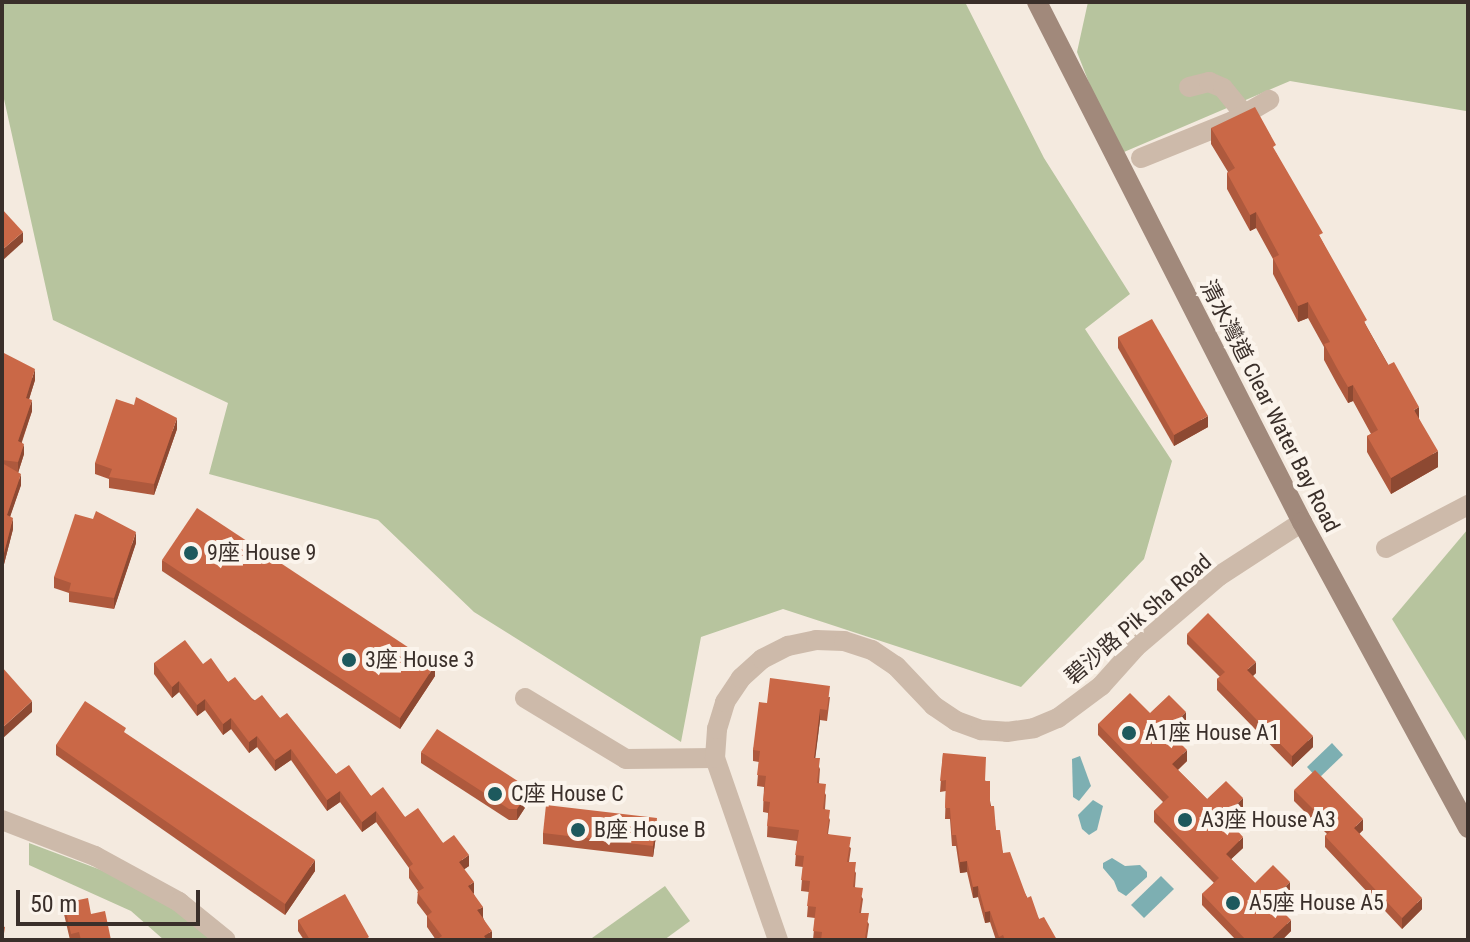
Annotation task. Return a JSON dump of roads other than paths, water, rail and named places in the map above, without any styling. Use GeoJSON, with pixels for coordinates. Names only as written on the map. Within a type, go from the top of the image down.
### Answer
{"type":"FeatureCollection","features":[{"type":"Feature","properties":{"kind":"main road","name":"清水灣道 Clear Water Bay Road"},"geometry":{"type":"LineString","coordinates":[[1037,2],[1302,522],[1468,828]]}},
{"type":"Feature","properties":{"kind":"street"},"geometry":{"type":"LineString","coordinates":[[1189,87],[1209,82],[1223,88],[1244,114]]}},
{"type":"Feature","properties":{"kind":"street"},"geometry":{"type":"LineString","coordinates":[[1141,158],[1244,114],[1269,100]]}},
{"type":"Feature","properties":{"kind":"street"},"geometry":{"type":"LineString","coordinates":[[1386,548],[1468,505]]}},
{"type":"Feature","properties":{"kind":"street","name":"碧沙路 Pik Sha Road"},"geometry":{"type":"LineString","coordinates":[[778,940],[715,758],[717,729],[725,702],[741,678],[775,653],[816,640],[844,641],[872,650],[896,666],[934,706],[956,721],[981,730],[1007,732],[1045,724],[1101,686],[1136,647],[1185,603],[1302,522]]}},
{"type":"Feature","properties":{"kind":"street"},"geometry":{"type":"LineString","coordinates":[[525,698],[626,759],[715,758]]}},
{"type":"Feature","properties":{"kind":"street"},"geometry":{"type":"LineString","coordinates":[[2,820],[95,856],[179,902],[226,940]]}},
{"type":"Feature","properties":{"kind":"water"},"geometry":{"type":"Polygon","coordinates":[[[1332,743],[1343,755],[1318,779],[1307,767],[1332,743]]]}},
{"type":"Feature","properties":{"kind":"water"},"geometry":{"type":"Polygon","coordinates":[[[1080,756],[1091,786],[1079,801],[1073,797],[1072,759],[1080,756]]]}},
{"type":"Feature","properties":{"kind":"water"},"geometry":{"type":"Polygon","coordinates":[[[1093,800],[1103,806],[1097,830],[1089,835],[1082,829],[1078,815],[1093,800]]]}},
{"type":"Feature","properties":{"kind":"water"},"geometry":{"type":"Polygon","coordinates":[[[1112,858],[1125,866],[1140,865],[1147,872],[1147,877],[1126,896],[1118,891],[1103,868],[1103,863],[1112,858]]]}},
{"type":"Feature","properties":{"kind":"water"},"geometry":{"type":"Polygon","coordinates":[[[1161,876],[1174,889],[1144,918],[1131,905],[1161,876]]]}},
{"type":"Feature","properties":{"kind":"place","name":"9座 House 9"},"geometry":{"type":"Point","coordinates":[191,553]}},
{"type":"Feature","properties":{"kind":"place","name":"3座 House 3"},"geometry":{"type":"Point","coordinates":[349,660]}},
{"type":"Feature","properties":{"kind":"place","name":"A1座 House A1"},"geometry":{"type":"Point","coordinates":[1129,733]}},
{"type":"Feature","properties":{"kind":"place","name":"C座 House C"},"geometry":{"type":"Point","coordinates":[495,794]}},
{"type":"Feature","properties":{"kind":"place","name":"A3座 House A3"},"geometry":{"type":"Point","coordinates":[1185,820]}},
{"type":"Feature","properties":{"kind":"place","name":"B座 House B"},"geometry":{"type":"Point","coordinates":[578,830]}},
{"type":"Feature","properties":{"kind":"place","name":"A5座 House A5"},"geometry":{"type":"Point","coordinates":[1233,903]}}]}
